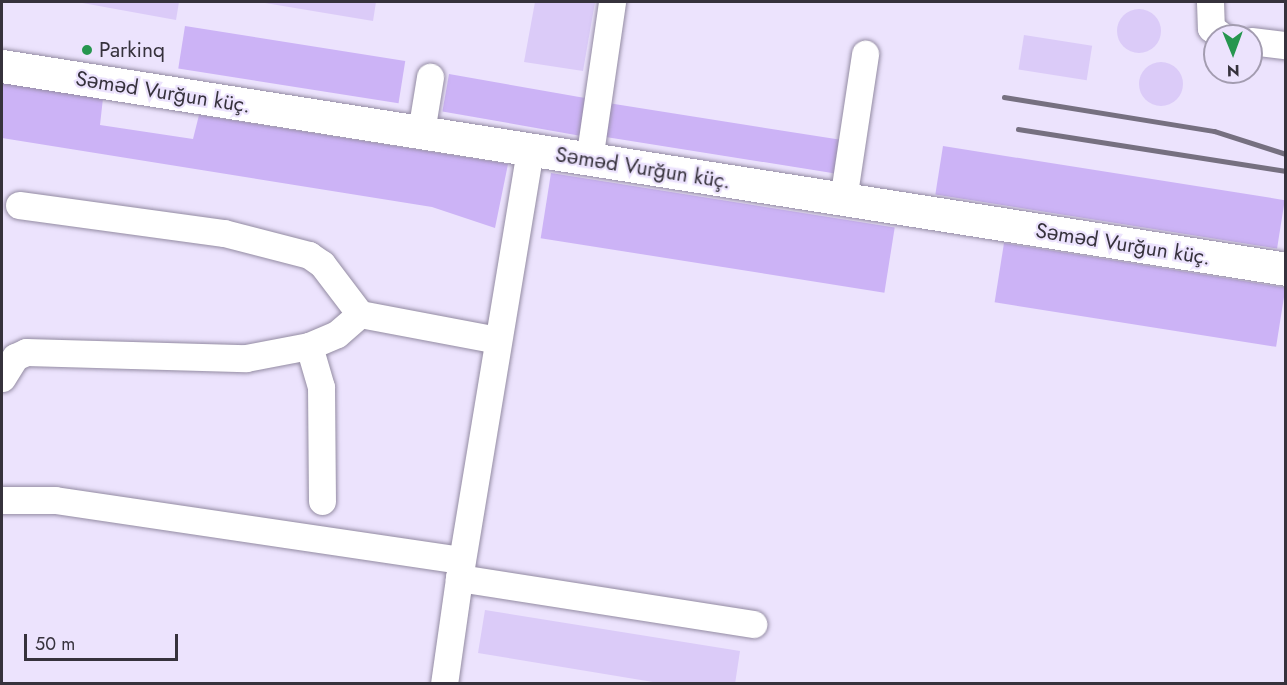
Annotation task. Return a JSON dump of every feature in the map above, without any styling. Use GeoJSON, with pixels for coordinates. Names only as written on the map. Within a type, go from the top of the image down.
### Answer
{"type":"FeatureCollection","features":[{"type":"Feature","properties":{"kind":"main road","name":"Səməd Vurğun küç."},"geometry":{"type":"LineString","coordinates":[[2,66],[1286,269]]}},
{"type":"Feature","properties":{"kind":"street"},"geometry":{"type":"LineString","coordinates":[[589,160],[612,2]]}},
{"type":"Feature","properties":{"kind":"street"},"geometry":{"type":"LineString","coordinates":[[1210,2],[1211,24]]}},
{"type":"Feature","properties":{"kind":"street"},"geometry":{"type":"LineString","coordinates":[[1263,42],[1286,45]]}},
{"type":"Feature","properties":{"kind":"street"},"geometry":{"type":"LineString","coordinates":[[843,200],[865,54]]}},
{"type":"Feature","properties":{"kind":"street"},"geometry":{"type":"LineString","coordinates":[[421,132],[430,77]]}},
{"type":"Feature","properties":{"kind":"street"},"geometry":{"type":"LineString","coordinates":[[444,684],[497,340],[530,150]]}},
{"type":"Feature","properties":{"kind":"street"},"geometry":{"type":"LineString","coordinates":[[19,206],[224,233],[309,255],[322,264],[360,314],[497,340]]}},
{"type":"Feature","properties":{"kind":"street"},"geometry":{"type":"LineString","coordinates":[[2,378],[15,357],[26,352],[246,357],[309,346],[337,334],[360,314]]}},
{"type":"Feature","properties":{"kind":"street"},"geometry":{"type":"LineString","coordinates":[[309,346],[321,387],[322,501]]}},
{"type":"Feature","properties":{"kind":"street"},"geometry":{"type":"LineString","coordinates":[[2,500],[55,500],[461,569],[753,624]]}},
{"type":"Feature","properties":{"kind":"shaded area"},"geometry":{"type":"Polygon","coordinates":[[[185,26],[405,61],[399,103],[178,68],[185,26]]]}},
{"type":"Feature","properties":{"kind":"shaded area"},"geometry":{"type":"Polygon","coordinates":[[[449,74],[588,98],[581,136],[442,111],[449,74]]]}},
{"type":"Feature","properties":{"kind":"shaded area"},"geometry":{"type":"Polygon","coordinates":[[[2,82],[103,98],[100,125],[193,139],[199,115],[508,164],[495,228],[432,207],[2,138],[2,82]]]}},
{"type":"Feature","properties":{"kind":"shaded area"},"geometry":{"type":"Polygon","coordinates":[[[608,103],[842,140],[837,174],[603,137],[608,103]]]}},
{"type":"Feature","properties":{"kind":"shaded area"},"geometry":{"type":"Polygon","coordinates":[[[943,146],[1285,200],[1277,249],[935,194],[943,146]]]}},
{"type":"Feature","properties":{"kind":"shaded area"},"geometry":{"type":"Polygon","coordinates":[[[551,173],[895,227],[884,293],[541,238],[551,173]]]}},
{"type":"Feature","properties":{"kind":"shaded area"},"geometry":{"type":"Polygon","coordinates":[[[1004,243],[1285,288],[1276,347],[995,302],[1004,243]]]}},
{"type":"Feature","properties":{"kind":"building"},"geometry":{"type":"Polygon","coordinates":[[[77,2],[179,2],[176,20],[77,2]]]}},
{"type":"Feature","properties":{"kind":"building"},"geometry":{"type":"Polygon","coordinates":[[[259,2],[376,2],[373,21],[259,2]]]}},
{"type":"Feature","properties":{"kind":"building"},"geometry":{"type":"Polygon","coordinates":[[[535,2],[595,2],[583,71],[524,62],[535,2]]]}},
{"type":"Feature","properties":{"kind":"building"},"geometry":{"type":"Polygon","coordinates":[[[1139,9],[1155,15],[1161,31],[1155,47],[1139,53],[1123,47],[1117,31],[1123,15],[1139,9]]]}},
{"type":"Feature","properties":{"kind":"building"},"geometry":{"type":"Polygon","coordinates":[[[1024,35],[1092,46],[1087,80],[1019,70],[1024,35]]]}},
{"type":"Feature","properties":{"kind":"building"},"geometry":{"type":"Polygon","coordinates":[[[1161,62],[1177,68],[1183,84],[1177,100],[1161,106],[1145,100],[1139,84],[1145,68],[1161,62]]]}},
{"type":"Feature","properties":{"kind":"building"},"geometry":{"type":"Polygon","coordinates":[[[485,610],[740,651],[735,684],[665,684],[478,653],[485,610]]]}},
{"type":"Feature","properties":{"kind":"railway"},"geometry":{"type":"LineString","coordinates":[[1004,97],[1214,131],[1286,154]]}},
{"type":"Feature","properties":{"kind":"railway"},"geometry":{"type":"LineString","coordinates":[[1018,129],[1286,171]]}},
{"type":"Feature","properties":{"kind":"place","name":"Parkinq"},"geometry":{"type":"Point","coordinates":[87,50]}}]}
